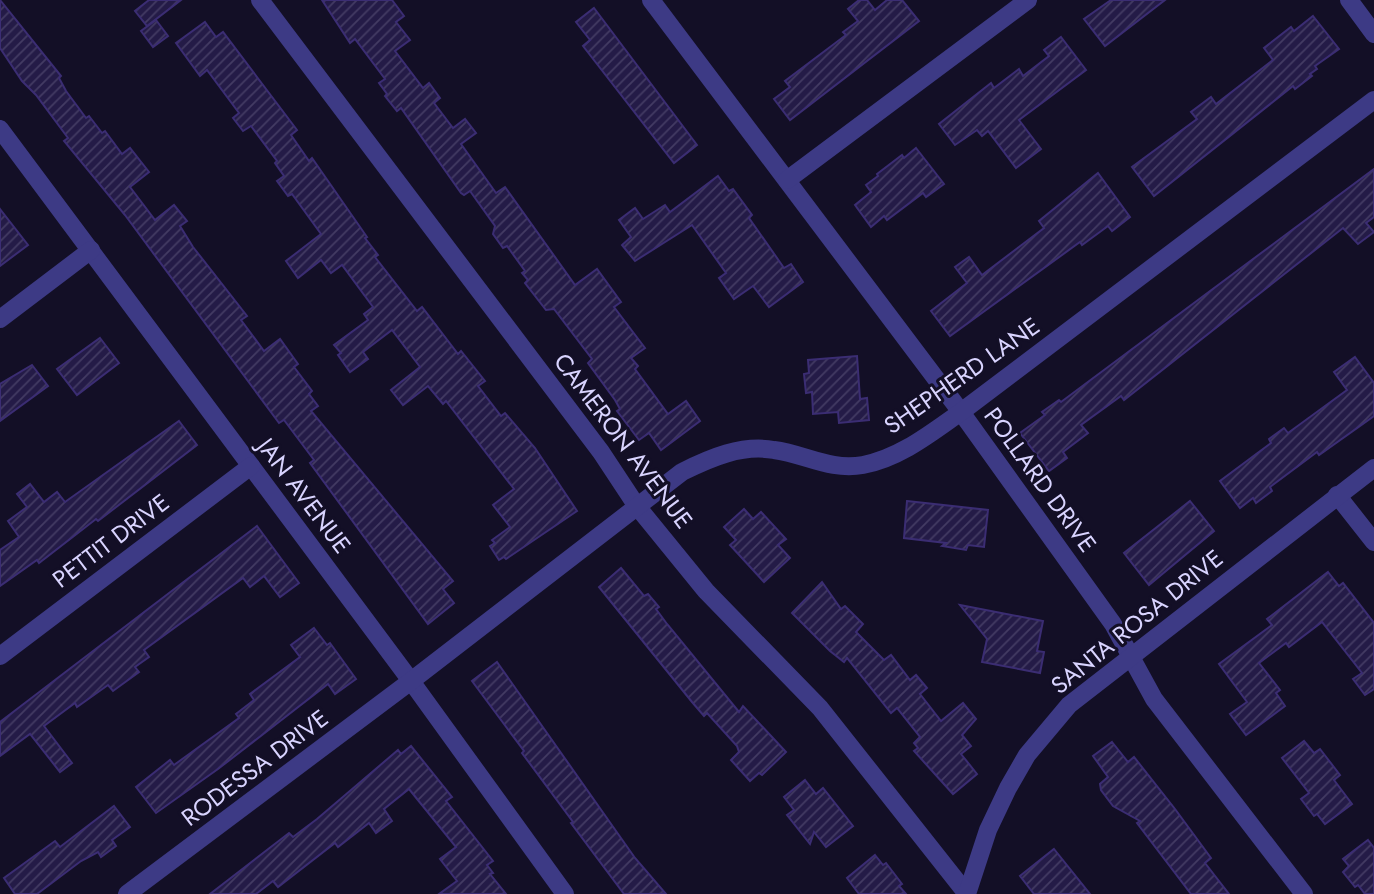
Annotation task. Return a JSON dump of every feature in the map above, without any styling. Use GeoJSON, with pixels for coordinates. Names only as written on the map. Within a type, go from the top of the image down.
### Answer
{"type":"FeatureCollection","features":[{"type":"Feature","properties":{"kind":"street","name":"CAMERON AVENUE"},"geometry":{"type":"LineString","coordinates":[[260,0],[601,452],[636,505],[706,591],[786,671],[844,736],[967,894]]}},
{"type":"Feature","properties":{"kind":"street","name":"POLLARD DRIVE"},"geometry":{"type":"LineString","coordinates":[[651,0],[961,412],[1113,624],[1154,699],[1304,894]]}},
{"type":"Feature","properties":{"kind":"street"},"geometry":{"type":"LineString","coordinates":[[787,180],[1028,0]]}},
{"type":"Feature","properties":{"kind":"street"},"geometry":{"type":"LineString","coordinates":[[1349,0],[1374,34]]}},
{"type":"Feature","properties":{"kind":"street","name":"SHEPHERD LANE"},"geometry":{"type":"LineString","coordinates":[[411,681],[636,505],[682,472],[710,458],[741,450],[773,449],[831,467],[862,466],[890,457],[961,412],[1374,100]]}},
{"type":"Feature","properties":{"kind":"street","name":"JAN AVENUE"},"geometry":{"type":"LineString","coordinates":[[0,129],[411,681],[565,894]]}},
{"type":"Feature","properties":{"kind":"street"},"geometry":{"type":"LineString","coordinates":[[0,319],[91,250]]}},
{"type":"Feature","properties":{"kind":"street","name":"PETTIT DRIVE"},"geometry":{"type":"LineString","coordinates":[[0,656],[251,466]]}},
{"type":"Feature","properties":{"kind":"street","name":"SANTA ROSA DRIVE"},"geometry":{"type":"LineString","coordinates":[[967,894],[988,830],[1027,755],[1069,705],[1374,468]]}},
{"type":"Feature","properties":{"kind":"street"},"geometry":{"type":"LineString","coordinates":[[1337,495],[1374,542]]}},
{"type":"Feature","properties":{"kind":"street","name":"RODESSA DRIVE"},"geometry":{"type":"LineString","coordinates":[[127,894],[411,681]]}},
{"type":"Feature","properties":{"kind":"building"},"geometry":{"type":"Polygon","coordinates":[[[0,0],[61,76],[59,78],[66,91],[86,118],[89,116],[102,133],[105,131],[122,154],[130,148],[149,172],[130,187],[155,220],[174,205],[187,221],[180,226],[193,247],[247,316],[241,320],[264,351],[280,339],[298,364],[294,367],[312,391],[309,394],[318,406],[311,411],[453,581],[443,589],[454,603],[428,624],[310,463],[314,460],[284,420],[279,423],[125,215],[64,141],[68,138],[36,95],[22,81],[0,48],[0,0]]]}},
{"type":"Feature","properties":{"kind":"building"},"geometry":{"type":"Polygon","coordinates":[[[149,0],[181,0],[147,26],[135,11],[149,0]]]}},
{"type":"Feature","properties":{"kind":"building"},"geometry":{"type":"Polygon","coordinates":[[[322,0],[392,0],[404,16],[396,22],[410,40],[395,51],[423,88],[429,83],[440,98],[434,103],[453,128],[465,119],[476,133],[461,144],[496,193],[505,187],[575,285],[597,269],[621,302],[614,307],[645,348],[631,358],[638,366],[635,369],[668,414],[686,401],[700,421],[661,450],[649,433],[639,440],[617,411],[620,409],[615,400],[588,363],[592,359],[554,309],[546,310],[525,283],[528,280],[522,273],[525,271],[507,246],[503,248],[493,234],[495,226],[470,191],[464,195],[461,193],[401,108],[397,111],[385,96],[387,94],[379,83],[385,79],[355,39],[350,43],[322,0]]]}},
{"type":"Feature","properties":{"kind":"building"},"geometry":{"type":"Polygon","coordinates":[[[859,0],[867,0],[875,10],[887,0],[902,0],[919,21],[790,120],[774,99],[790,87],[785,81],[846,35],[843,32],[858,21],[848,9],[859,0]]]}},
{"type":"Feature","properties":{"kind":"building"},"geometry":{"type":"Polygon","coordinates":[[[1111,0],[1165,0],[1105,46],[1084,19],[1111,0]]]}},
{"type":"Feature","properties":{"kind":"building"},"geometry":{"type":"Polygon","coordinates":[[[594,8],[697,145],[674,163],[583,46],[590,40],[576,22],[594,8]]]}},
{"type":"Feature","properties":{"kind":"building"},"geometry":{"type":"Polygon","coordinates":[[[1313,16],[1339,49],[1315,66],[1317,69],[1310,74],[1312,76],[1295,89],[1293,86],[1154,196],[1132,167],[1197,119],[1191,112],[1211,97],[1216,104],[1273,60],[1264,48],[1291,27],[1294,31],[1313,16]]]}},
{"type":"Feature","properties":{"kind":"building"},"geometry":{"type":"Polygon","coordinates":[[[156,20],[168,36],[153,47],[141,31],[156,20]]]}},
{"type":"Feature","properties":{"kind":"building"},"geometry":{"type":"Polygon","coordinates":[[[205,22],[216,37],[223,32],[297,130],[291,135],[309,161],[312,158],[367,237],[365,238],[378,255],[375,257],[417,311],[422,307],[458,354],[461,351],[485,381],[478,386],[501,416],[505,413],[535,448],[577,511],[506,559],[504,557],[499,560],[490,546],[495,543],[492,540],[510,527],[493,505],[514,489],[446,401],[443,404],[428,386],[403,405],[391,390],[420,367],[392,330],[363,352],[368,359],[350,372],[338,355],[341,353],[334,345],[368,320],[364,314],[373,307],[342,265],[331,273],[321,260],[298,278],[286,261],[321,234],[292,194],[288,196],[277,181],[284,176],[275,163],[277,161],[251,126],[243,131],[233,118],[239,113],[207,70],[200,76],[176,43],[205,22]]]}},
{"type":"Feature","properties":{"kind":"building"},"geometry":{"type":"Polygon","coordinates":[[[1061,37],[1086,70],[1019,120],[1041,149],[1016,168],[988,131],[982,136],[977,130],[955,145],[939,124],[991,83],[994,88],[1019,69],[1023,76],[1049,56],[1044,50],[1061,37]]]}},
{"type":"Feature","properties":{"kind":"building"},"geometry":{"type":"Polygon","coordinates":[[[916,148],[944,184],[926,197],[923,193],[887,220],[884,216],[871,227],[855,205],[871,192],[866,185],[902,155],[904,158],[916,148]]]}},
{"type":"Feature","properties":{"kind":"building"},"geometry":{"type":"Polygon","coordinates":[[[1374,169],[1374,217],[1366,223],[1374,232],[1358,244],[1343,228],[1124,400],[1121,396],[1081,425],[1088,433],[1063,452],[1067,458],[1049,471],[1020,433],[1045,415],[1042,412],[1059,400],[1061,402],[1374,169]]]}},
{"type":"Feature","properties":{"kind":"building"},"geometry":{"type":"Polygon","coordinates":[[[1098,173],[1130,217],[1112,231],[1108,226],[1082,245],[1080,242],[950,336],[931,311],[967,283],[955,267],[969,257],[982,275],[1044,228],[1039,221],[1098,173]]]}},
{"type":"Feature","properties":{"kind":"building"},"geometry":{"type":"Polygon","coordinates":[[[718,176],[729,191],[733,189],[752,215],[749,218],[784,268],[791,264],[803,282],[769,307],[753,286],[734,299],[719,278],[726,273],[692,225],[635,261],[622,245],[631,237],[619,220],[635,208],[643,219],[665,205],[670,212],[718,176]]]}},
{"type":"Feature","properties":{"kind":"building"},"geometry":{"type":"Polygon","coordinates":[[[0,209],[28,245],[0,266],[0,209]]]}},
{"type":"Feature","properties":{"kind":"building"},"geometry":{"type":"Polygon","coordinates":[[[100,338],[119,363],[77,395],[57,369],[100,338]]]}},
{"type":"Feature","properties":{"kind":"building"},"geometry":{"type":"Polygon","coordinates":[[[857,356],[860,399],[867,398],[869,420],[839,423],[838,412],[813,414],[812,392],[806,393],[804,374],[809,373],[808,360],[857,356]]]}},
{"type":"Feature","properties":{"kind":"building"},"geometry":{"type":"Polygon","coordinates":[[[1355,357],[1374,383],[1374,416],[1319,455],[1317,452],[1270,487],[1272,491],[1256,503],[1253,498],[1240,508],[1220,481],[1271,443],[1269,439],[1284,428],[1288,433],[1347,390],[1334,372],[1355,357]]]}},
{"type":"Feature","properties":{"kind":"building"},"geometry":{"type":"Polygon","coordinates":[[[32,365],[48,386],[0,421],[0,384],[32,365]]]}},
{"type":"Feature","properties":{"kind":"building"},"geometry":{"type":"Polygon","coordinates":[[[179,421],[197,445],[98,521],[96,519],[39,563],[37,560],[0,586],[0,550],[19,537],[8,521],[27,507],[17,494],[30,484],[44,502],[57,492],[65,502],[179,421]]]}},
{"type":"Feature","properties":{"kind":"building"},"geometry":{"type":"Polygon","coordinates":[[[907,501],[988,510],[984,547],[968,545],[966,550],[942,546],[946,543],[904,538],[907,501]]]}},
{"type":"Feature","properties":{"kind":"building"},"geometry":{"type":"Polygon","coordinates":[[[1190,501],[1214,531],[1149,585],[1124,553],[1190,501]]]}},
{"type":"Feature","properties":{"kind":"building"},"geometry":{"type":"Polygon","coordinates":[[[744,509],[753,519],[761,512],[786,539],[778,545],[790,558],[764,582],[730,545],[736,540],[724,527],[744,509]]]}},
{"type":"Feature","properties":{"kind":"building"},"geometry":{"type":"Polygon","coordinates":[[[257,526],[299,583],[280,597],[264,576],[250,587],[243,578],[144,650],[149,657],[135,667],[139,672],[113,691],[108,685],[77,707],[75,703],[44,726],[72,763],[60,772],[30,734],[0,756],[0,722],[257,526]]]}},
{"type":"Feature","properties":{"kind":"building"},"geometry":{"type":"Polygon","coordinates":[[[621,568],[644,596],[648,594],[659,607],[656,609],[667,624],[739,712],[743,706],[786,752],[762,775],[759,773],[750,781],[731,760],[739,752],[737,746],[707,713],[704,716],[599,587],[621,568]]]}},
{"type":"Feature","properties":{"kind":"building"},"geometry":{"type":"Polygon","coordinates":[[[1328,572],[1339,586],[1343,583],[1374,623],[1374,689],[1365,695],[1353,679],[1362,673],[1322,622],[1289,647],[1286,643],[1259,663],[1280,690],[1276,693],[1285,706],[1246,735],[1230,714],[1247,702],[1219,664],[1272,625],[1267,619],[1328,572]]]}},
{"type":"Feature","properties":{"kind":"building"},"geometry":{"type":"Polygon","coordinates":[[[822,582],[841,609],[845,606],[863,624],[856,632],[884,660],[891,655],[910,680],[916,675],[927,688],[920,694],[941,721],[963,703],[976,719],[962,735],[971,746],[961,754],[977,774],[953,794],[914,751],[918,748],[914,743],[920,737],[897,708],[891,713],[847,658],[844,662],[830,651],[792,613],[822,582]]]}},
{"type":"Feature","properties":{"kind":"building"},"geometry":{"type":"Polygon","coordinates":[[[960,605],[1043,621],[1037,651],[1044,652],[1040,673],[982,662],[987,639],[960,605]]]}},
{"type":"Feature","properties":{"kind":"building"},"geometry":{"type":"Polygon","coordinates":[[[314,628],[327,645],[330,643],[356,679],[335,694],[328,684],[156,813],[136,787],[170,760],[174,765],[239,718],[236,714],[254,700],[250,694],[300,657],[291,645],[314,628]]]}},
{"type":"Feature","properties":{"kind":"building"},"geometry":{"type":"Polygon","coordinates":[[[497,662],[635,858],[666,894],[624,894],[571,823],[573,822],[522,753],[524,751],[472,681],[497,662]]]}},
{"type":"Feature","properties":{"kind":"building"},"geometry":{"type":"Polygon","coordinates":[[[1304,741],[1314,753],[1320,749],[1340,775],[1334,780],[1352,804],[1325,824],[1317,814],[1314,816],[1301,799],[1309,793],[1282,758],[1304,741]]]}},
{"type":"Feature","properties":{"kind":"building"},"geometry":{"type":"Polygon","coordinates":[[[1112,742],[1128,762],[1134,757],[1175,809],[1211,858],[1205,863],[1229,894],[1191,894],[1137,823],[1140,821],[1113,806],[1101,790],[1100,784],[1108,777],[1093,756],[1112,742]]]}},
{"type":"Feature","properties":{"kind":"building"},"geometry":{"type":"Polygon","coordinates":[[[411,746],[452,797],[446,801],[493,861],[487,865],[493,873],[490,874],[506,894],[439,894],[457,881],[440,859],[456,847],[409,789],[384,809],[392,821],[376,833],[369,823],[338,847],[335,843],[278,887],[273,881],[256,894],[210,894],[289,833],[293,837],[317,819],[398,750],[401,754],[411,746]]]}},
{"type":"Feature","properties":{"kind":"building"},"geometry":{"type":"Polygon","coordinates":[[[805,780],[816,794],[823,788],[853,826],[826,847],[814,832],[810,844],[787,815],[794,810],[784,797],[805,780]]]}},
{"type":"Feature","properties":{"kind":"building"},"geometry":{"type":"Polygon","coordinates":[[[114,806],[130,827],[112,840],[116,846],[101,857],[98,852],[81,861],[37,894],[15,894],[4,878],[55,841],[60,847],[114,806]]]}},
{"type":"Feature","properties":{"kind":"building"},"geometry":{"type":"Polygon","coordinates":[[[1368,840],[1374,848],[1374,894],[1365,894],[1358,885],[1355,887],[1343,872],[1349,866],[1343,859],[1368,840]]]}},
{"type":"Feature","properties":{"kind":"building"},"geometry":{"type":"Polygon","coordinates":[[[1054,849],[1090,894],[1034,894],[1020,876],[1054,849]]]}},
{"type":"Feature","properties":{"kind":"building"},"geometry":{"type":"Polygon","coordinates":[[[875,855],[883,865],[886,863],[906,894],[859,894],[847,878],[875,855]]]}}]}
